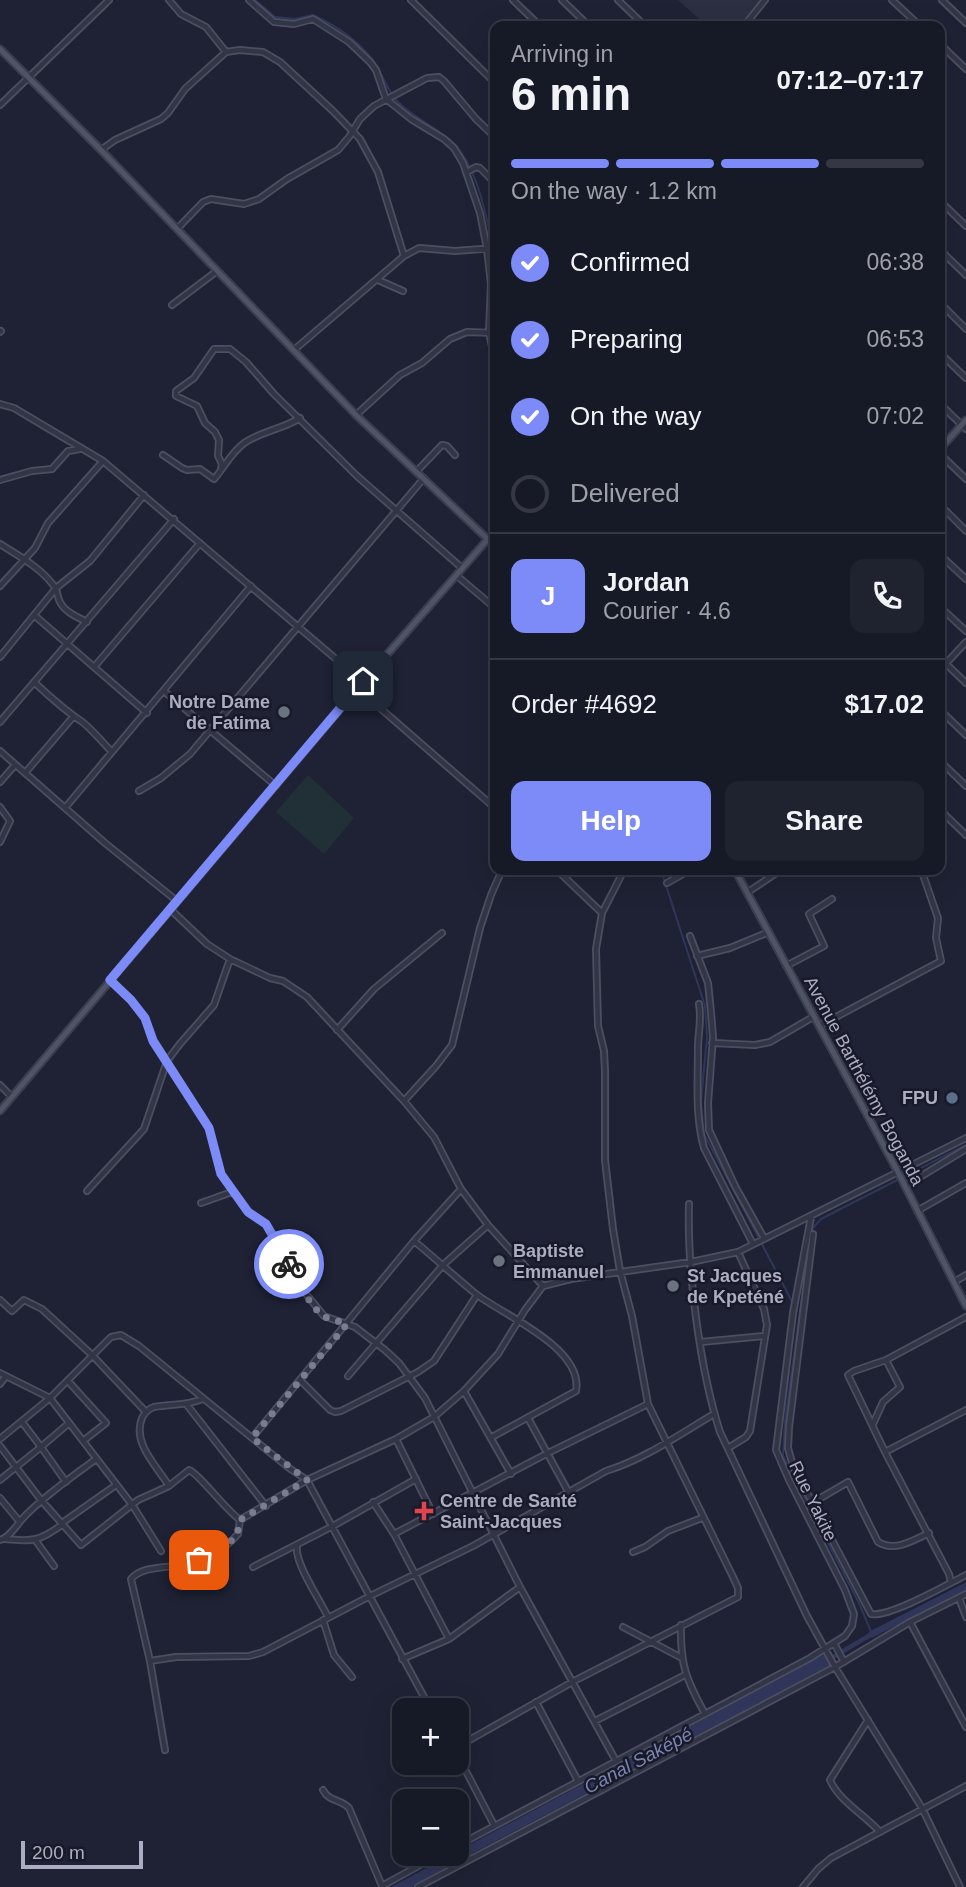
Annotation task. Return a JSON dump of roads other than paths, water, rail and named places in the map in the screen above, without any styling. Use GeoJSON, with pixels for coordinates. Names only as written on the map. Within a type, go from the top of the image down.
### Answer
{"type":"FeatureCollection","features":[{"type":"Feature","properties":{"kind":"main road"},"geometry":{"type":"LineString","coordinates":[[0,49],[356,415],[490,542]]}},
{"type":"Feature","properties":{"kind":"main road"},"geometry":{"type":"LineString","coordinates":[[945,444],[964,425]]}},
{"type":"Feature","properties":{"kind":"main road"},"geometry":{"type":"LineString","coordinates":[[0,1111],[357,688],[487,540]]}},
{"type":"Feature","properties":{"kind":"main road","name":"Avenue Barthélémy Boganda"},"geometry":{"type":"LineString","coordinates":[[738,875],[899,1174],[966,1306]]}},
{"type":"Feature","properties":{"kind":"street"},"geometry":{"type":"LineString","coordinates":[[0,105],[108,0]]}},
{"type":"Feature","properties":{"kind":"street"},"geometry":{"type":"LineString","coordinates":[[169,0],[181,14],[206,27],[226,52]]}},
{"type":"Feature","properties":{"kind":"street"},"geometry":{"type":"LineString","coordinates":[[249,0],[274,22],[294,24],[313,19],[349,42],[376,70],[390,97],[411,119],[454,148],[470,170],[490,275]]}},
{"type":"Feature","properties":{"kind":"street"},"geometry":{"type":"LineString","coordinates":[[411,0],[490,78]]}},
{"type":"Feature","properties":{"kind":"street"},"geometry":{"type":"LineString","coordinates":[[513,0],[535,21]]}},
{"type":"Feature","properties":{"kind":"street"},"geometry":{"type":"LineString","coordinates":[[562,0],[584,21]]}},
{"type":"Feature","properties":{"kind":"street"},"geometry":{"type":"LineString","coordinates":[[618,0],[640,21]]}},
{"type":"Feature","properties":{"kind":"street"},"geometry":{"type":"LineString","coordinates":[[749,20],[765,0]]}},
{"type":"Feature","properties":{"kind":"street"},"geometry":{"type":"LineString","coordinates":[[892,0],[915,21]]}},
{"type":"Feature","properties":{"kind":"street"},"geometry":{"type":"LineString","coordinates":[[942,0],[966,23]]}},
{"type":"Feature","properties":{"kind":"street"},"geometry":{"type":"LineString","coordinates":[[945,49],[966,69]]}},
{"type":"Feature","properties":{"kind":"street"},"geometry":{"type":"LineString","coordinates":[[101,150],[115,140],[161,120],[185,89],[226,52],[254,50],[271,56],[288,69],[353,130],[378,172],[404,256]]}},
{"type":"Feature","properties":{"kind":"street"},"geometry":{"type":"LineString","coordinates":[[177,230],[203,202],[211,199],[244,204],[259,199],[287,179],[338,150],[367,111],[427,78],[439,77],[490,132]]}},
{"type":"Feature","properties":{"kind":"street"},"geometry":{"type":"LineString","coordinates":[[470,170],[480,168],[490,178]]}},
{"type":"Feature","properties":{"kind":"street"},"geometry":{"type":"LineString","coordinates":[[945,206],[966,226]]}},
{"type":"Feature","properties":{"kind":"street"},"geometry":{"type":"LineString","coordinates":[[293,350],[404,256],[424,248],[455,251],[490,249]]}},
{"type":"Feature","properties":{"kind":"street"},"geometry":{"type":"LineString","coordinates":[[945,255],[966,275]]}},
{"type":"Feature","properties":{"kind":"street"},"geometry":{"type":"LineString","coordinates":[[172,305],[217,271]]}},
{"type":"Feature","properties":{"kind":"street"},"geometry":{"type":"LineString","coordinates":[[378,280],[403,290]]}},
{"type":"Feature","properties":{"kind":"street"},"geometry":{"type":"LineString","coordinates":[[945,308],[966,329]]}},
{"type":"Feature","properties":{"kind":"street"},"geometry":{"type":"LineString","coordinates":[[356,415],[400,375],[422,363],[450,339],[467,332],[490,333]]}},
{"type":"Feature","properties":{"kind":"street"},"geometry":{"type":"LineString","coordinates":[[221,469],[219,440],[215,432],[205,423],[197,407],[176,396],[176,391],[194,378],[214,349],[230,349],[395,510],[462,568]]}},
{"type":"Feature","properties":{"kind":"street"},"geometry":{"type":"LineString","coordinates":[[945,358],[966,378]]}},
{"type":"Feature","properties":{"kind":"street"},"geometry":{"type":"LineString","coordinates":[[0,404],[15,408],[103,461],[363,681]]}},
{"type":"Feature","properties":{"kind":"street"},"geometry":{"type":"LineString","coordinates":[[945,408],[964,425]]}},
{"type":"Feature","properties":{"kind":"street"},"geometry":{"type":"LineString","coordinates":[[163,455],[182,468],[200,469],[214,479],[241,445],[250,439],[285,428],[300,418]]}},
{"type":"Feature","properties":{"kind":"street"},"geometry":{"type":"LineString","coordinates":[[417,471],[442,445],[447,446],[455,456]]}},
{"type":"Feature","properties":{"kind":"street"},"geometry":{"type":"LineString","coordinates":[[0,480],[32,471],[52,469],[68,451],[81,449]]}},
{"type":"Feature","properties":{"kind":"street"},"geometry":{"type":"LineString","coordinates":[[945,459],[966,479]]}},
{"type":"Feature","properties":{"kind":"street"},"geometry":{"type":"LineString","coordinates":[[0,586],[26,560],[48,523],[103,461]]}},
{"type":"Feature","properties":{"kind":"street"},"geometry":{"type":"LineString","coordinates":[[139,791],[161,778],[190,754],[424,478]]}},
{"type":"Feature","properties":{"kind":"street"},"geometry":{"type":"LineString","coordinates":[[0,657],[56,588],[90,561],[144,495]]}},
{"type":"Feature","properties":{"kind":"street"},"geometry":{"type":"LineString","coordinates":[[945,510],[966,531]]}},
{"type":"Feature","properties":{"kind":"street"},"geometry":{"type":"LineString","coordinates":[[0,722],[174,519]]}},
{"type":"Feature","properties":{"kind":"street"},"geometry":{"type":"LineString","coordinates":[[487,540],[490,536]]}},
{"type":"Feature","properties":{"kind":"street"},"geometry":{"type":"LineString","coordinates":[[95,666],[200,543]]}},
{"type":"Feature","properties":{"kind":"street"},"geometry":{"type":"LineString","coordinates":[[0,544],[26,560],[56,588],[66,609],[87,622]]}},
{"type":"Feature","properties":{"kind":"street"},"geometry":{"type":"LineString","coordinates":[[945,560],[966,579]]}},
{"type":"Feature","properties":{"kind":"street"},"geometry":{"type":"LineString","coordinates":[[456,575],[490,604]]}},
{"type":"Feature","properties":{"kind":"street"},"geometry":{"type":"LineString","coordinates":[[65,808],[165,692],[251,586]]}},
{"type":"Feature","properties":{"kind":"street"},"geometry":{"type":"LineString","coordinates":[[945,612],[966,631]]}},
{"type":"Feature","properties":{"kind":"street"},"geometry":{"type":"LineString","coordinates":[[34,615],[147,713]]}},
{"type":"Feature","properties":{"kind":"street"},"geometry":{"type":"LineString","coordinates":[[966,642],[946,664],[966,683]]}},
{"type":"Feature","properties":{"kind":"street"},"geometry":{"type":"LineString","coordinates":[[34,682],[73,718],[82,721],[97,740],[113,752]]}},
{"type":"Feature","properties":{"kind":"street"},"geometry":{"type":"LineString","coordinates":[[357,688],[490,804]]}},
{"type":"Feature","properties":{"kind":"street"},"geometry":{"type":"LineString","coordinates":[[165,692],[276,786]]}},
{"type":"Feature","properties":{"kind":"street"},"geometry":{"type":"LineString","coordinates":[[945,715],[966,735]]}},
{"type":"Feature","properties":{"kind":"street"},"geometry":{"type":"LineString","coordinates":[[25,773],[73,718]]}},
{"type":"Feature","properties":{"kind":"street"},"geometry":{"type":"LineString","coordinates":[[0,751],[177,901]]}},
{"type":"Feature","properties":{"kind":"street"},"geometry":{"type":"LineString","coordinates":[[0,782],[15,765]]}},
{"type":"Feature","properties":{"kind":"street"},"geometry":{"type":"LineString","coordinates":[[945,766],[966,786]]}},
{"type":"Feature","properties":{"kind":"street"},"geometry":{"type":"LineString","coordinates":[[0,807],[10,821],[0,842]]}},
{"type":"Feature","properties":{"kind":"street"},"geometry":{"type":"LineString","coordinates":[[945,815],[966,835]]}},
{"type":"Feature","properties":{"kind":"street"},"geometry":{"type":"LineString","coordinates":[[404,1101],[452,1045],[480,928],[500,875]]}},
{"type":"Feature","properties":{"kind":"street"},"geometry":{"type":"LineString","coordinates":[[562,875],[602,913]]}},
{"type":"Feature","properties":{"kind":"street"},"geometry":{"type":"LineString","coordinates":[[469,1740],[574,1681],[738,1597],[738,1588],[648,1404],[632,1316],[620,1271],[605,1160],[606,1071],[598,1026],[596,949],[602,913],[621,875]]}},
{"type":"Feature","properties":{"kind":"street"},"geometry":{"type":"LineString","coordinates":[[667,883],[681,875]]}},
{"type":"Feature","properties":{"kind":"street"},"geometry":{"type":"LineString","coordinates":[[747,892],[773,875]]}},
{"type":"Feature","properties":{"kind":"street"},"geometry":{"type":"LineString","coordinates":[[818,1026],[941,961],[936,938],[938,918],[923,875]]}},
{"type":"Feature","properties":{"kind":"street"},"geometry":{"type":"LineString","coordinates":[[786,966],[824,946],[809,914],[832,899]]}},
{"type":"Feature","properties":{"kind":"street"},"geometry":{"type":"LineString","coordinates":[[170,909],[207,944],[230,959],[295,987],[307,997],[434,1137],[461,1189],[488,1225],[543,1286]]}},
{"type":"Feature","properties":{"kind":"street"},"geometry":{"type":"LineString","coordinates":[[696,956],[730,948],[769,932]]}},
{"type":"Feature","properties":{"kind":"street"},"geometry":{"type":"LineString","coordinates":[[337,1030],[373,989],[442,933]]}},
{"type":"Feature","properties":{"kind":"street"},"geometry":{"type":"LineString","coordinates":[[690,936],[708,983],[712,1026],[709,1130],[763,1238]]}},
{"type":"Feature","properties":{"kind":"street"},"geometry":{"type":"LineString","coordinates":[[87,1191],[144,1129],[167,1061],[214,1005],[230,959]]}},
{"type":"Feature","properties":{"kind":"street"},"geometry":{"type":"LineString","coordinates":[[110,980],[145,1018],[153,1041],[209,1128],[221,1174],[248,1212],[266,1224],[306,1294],[327,1318],[355,1327],[399,1363],[425,1398],[520,1587],[616,1760]]}},
{"type":"Feature","properties":{"kind":"street"},"geometry":{"type":"LineString","coordinates":[[699,1004],[700,1135],[704,1148],[754,1243]]}},
{"type":"Feature","properties":{"kind":"street"},"geometry":{"type":"LineString","coordinates":[[712,1043],[755,1045],[770,1042],[813,1017]]}},
{"type":"Feature","properties":{"kind":"street"},"geometry":{"type":"LineString","coordinates":[[700,1025],[712,1026]]}},
{"type":"Feature","properties":{"kind":"street"},"geometry":{"type":"LineString","coordinates":[[0,1086],[12,1097]]}},
{"type":"Feature","properties":{"kind":"street"},"geometry":{"type":"LineString","coordinates":[[240,1520],[307,1480],[396,1439],[434,1416],[464,1391],[498,1354],[543,1286],[570,1279],[691,1262],[738,1252],[899,1174],[966,1138]]}},
{"type":"Feature","properties":{"kind":"street"},"geometry":{"type":"LineString","coordinates":[[904,1185],[966,1149]]}},
{"type":"Feature","properties":{"kind":"street"},"geometry":{"type":"LineString","coordinates":[[917,1211],[966,1183]]}},
{"type":"Feature","properties":{"kind":"street"},"geometry":{"type":"LineString","coordinates":[[252,1438],[414,1241],[461,1189]]}},
{"type":"Feature","properties":{"kind":"street"},"geometry":{"type":"LineString","coordinates":[[201,1203],[232,1192]]}},
{"type":"Feature","properties":{"kind":"street"},"geometry":{"type":"LineString","coordinates":[[689,1204],[691,1262],[701,1342],[715,1414],[787,1577],[835,1667],[922,1808],[960,1887]]}},
{"type":"Feature","properties":{"kind":"street"},"geometry":{"type":"LineString","coordinates":[[469,1839],[834,1643],[845,1636],[852,1626],[854,1614],[851,1604],[776,1450],[793,1313],[811,1217]]}},
{"type":"Feature","properties":{"kind":"street"},"geometry":{"type":"LineString","coordinates":[[348,1377],[443,1265],[488,1225]]}},
{"type":"Feature","properties":{"kind":"street","name":"Rue Yakite"},"geometry":{"type":"LineString","coordinates":[[813,1234],[788,1437],[793,1466],[872,1614],[881,1615],[908,1605],[966,1574]]}},
{"type":"Feature","properties":{"kind":"street"},"geometry":{"type":"LineString","coordinates":[[414,1241],[477,1295],[552,1343],[571,1367],[577,1385],[576,1391],[492,1437]]}},
{"type":"Feature","properties":{"kind":"street"},"geometry":{"type":"LineString","coordinates":[[729,1448],[746,1437],[750,1431],[766,1317],[738,1252]]}},
{"type":"Feature","properties":{"kind":"street"},"geometry":{"type":"LineString","coordinates":[[954,1282],[966,1275]]}},
{"type":"Feature","properties":{"kind":"street"},"geometry":{"type":"LineString","coordinates":[[301,1381],[335,1412],[418,1372],[434,1361],[477,1295]]}},
{"type":"Feature","properties":{"kind":"street"},"geometry":{"type":"LineString","coordinates":[[0,1300],[12,1311],[24,1300],[34,1305],[92,1355],[145,1411]]}},
{"type":"Feature","properties":{"kind":"street"},"geometry":{"type":"LineString","coordinates":[[951,1582],[848,1376],[854,1371],[886,1360],[966,1317]]}},
{"type":"Feature","properties":{"kind":"street"},"geometry":{"type":"LineString","coordinates":[[0,1439],[50,1398],[111,1337],[121,1335],[307,1480],[425,1698]]}},
{"type":"Feature","properties":{"kind":"street"},"geometry":{"type":"LineString","coordinates":[[701,1342],[764,1336]]}},
{"type":"Feature","properties":{"kind":"street"},"geometry":{"type":"LineString","coordinates":[[872,1425],[883,1402],[900,1387],[886,1360]]}},
{"type":"Feature","properties":{"kind":"street"},"geometry":{"type":"LineString","coordinates":[[0,1373],[50,1398],[133,1506],[161,1551]]}},
{"type":"Feature","properties":{"kind":"street"},"geometry":{"type":"LineString","coordinates":[[0,1384],[6,1376]]}},
{"type":"Feature","properties":{"kind":"street"},"geometry":{"type":"LineString","coordinates":[[68,1381],[106,1423],[83,1441]]}},
{"type":"Feature","properties":{"kind":"street"},"geometry":{"type":"LineString","coordinates":[[464,1391],[511,1474]]}},
{"type":"Feature","properties":{"kind":"street"},"geometry":{"type":"LineString","coordinates":[[145,1411],[155,1407],[187,1405],[203,1398]]}},
{"type":"Feature","properties":{"kind":"street"},"geometry":{"type":"LineString","coordinates":[[394,1534],[648,1404]]}},
{"type":"Feature","properties":{"kind":"street"},"geometry":{"type":"LineString","coordinates":[[187,1405],[266,1506]]}},
{"type":"Feature","properties":{"kind":"street"},"geometry":{"type":"LineString","coordinates":[[885,1452],[966,1410]]}},
{"type":"Feature","properties":{"kind":"street"},"geometry":{"type":"LineString","coordinates":[[145,1411],[139,1431],[140,1440],[169,1486]]}},
{"type":"Feature","properties":{"kind":"street"},"geometry":{"type":"LineString","coordinates":[[150,1661],[176,1657],[249,1656],[283,1643],[326,1618],[495,1533],[607,1471],[622,1466],[715,1414]]}},
{"type":"Feature","properties":{"kind":"street"},"geometry":{"type":"LineString","coordinates":[[528,1418],[569,1493]]}},
{"type":"Feature","properties":{"kind":"street"},"geometry":{"type":"LineString","coordinates":[[22,1422],[66,1482]]}},
{"type":"Feature","properties":{"kind":"street"},"geometry":{"type":"LineString","coordinates":[[0,1480],[69,1423]]}},
{"type":"Feature","properties":{"kind":"street"},"geometry":{"type":"LineString","coordinates":[[396,1439],[433,1514]]}},
{"type":"Feature","properties":{"kind":"street"},"geometry":{"type":"LineString","coordinates":[[0,1446],[41,1500],[81,1545],[138,1500],[169,1486],[192,1470],[218,1501],[240,1520]]}},
{"type":"Feature","properties":{"kind":"street"},"geometry":{"type":"LineString","coordinates":[[2,1540],[41,1500],[96,1459]]}},
{"type":"Feature","properties":{"kind":"street"},"geometry":{"type":"LineString","coordinates":[[253,1567],[416,1479]]}},
{"type":"Feature","properties":{"kind":"street"},"geometry":{"type":"LineString","coordinates":[[812,1503],[848,1482],[878,1542],[887,1547],[905,1545],[929,1534]]}},
{"type":"Feature","properties":{"kind":"street"},"geometry":{"type":"LineString","coordinates":[[2,1540],[36,1541],[46,1537],[116,1485]]}},
{"type":"Feature","properties":{"kind":"street"},"geometry":{"type":"LineString","coordinates":[[0,1498],[19,1521]]}},
{"type":"Feature","properties":{"kind":"street"},"geometry":{"type":"LineString","coordinates":[[373,1502],[394,1534],[449,1639]]}},
{"type":"Feature","properties":{"kind":"street"},"geometry":{"type":"LineString","coordinates":[[634,1552],[668,1531],[702,1518]]}},
{"type":"Feature","properties":{"kind":"street"},"geometry":{"type":"LineString","coordinates":[[165,1750],[132,1577],[168,1566],[190,1563],[216,1552],[238,1534],[240,1520]]}},
{"type":"Feature","properties":{"kind":"street"},"geometry":{"type":"LineString","coordinates":[[36,1541],[54,1566]]}},
{"type":"Feature","properties":{"kind":"street"},"geometry":{"type":"LineString","coordinates":[[298,1545],[295,1554],[326,1618],[334,1655],[352,1677]]}},
{"type":"Feature","properties":{"kind":"street"},"geometry":{"type":"LineString","coordinates":[[402,1659],[449,1639],[520,1587]]}},
{"type":"Feature","properties":{"kind":"street"},"geometry":{"type":"LineString","coordinates":[[418,1887],[835,1667],[911,1622],[966,1594]]}},
{"type":"Feature","properties":{"kind":"street"},"geometry":{"type":"LineString","coordinates":[[959,1598],[966,1617]]}},
{"type":"Feature","properties":{"kind":"street"},"geometry":{"type":"LineString","coordinates":[[911,1622],[966,1727]]}},
{"type":"Feature","properties":{"kind":"street"},"geometry":{"type":"LineString","coordinates":[[681,1625],[680,1657],[685,1675],[705,1714]]}},
{"type":"Feature","properties":{"kind":"street"},"geometry":{"type":"LineString","coordinates":[[623,1627],[680,1657]]}},
{"type":"Feature","properties":{"kind":"street"},"geometry":{"type":"LineString","coordinates":[[834,1643],[844,1662]]}},
{"type":"Feature","properties":{"kind":"street"},"geometry":{"type":"LineString","coordinates":[[594,1721],[685,1675]]}},
{"type":"Feature","properties":{"kind":"street"},"geometry":{"type":"LineString","coordinates":[[536,1702],[578,1781]]}},
{"type":"Feature","properties":{"kind":"street"},"geometry":{"type":"LineString","coordinates":[[868,1720],[830,1780],[835,1791],[880,1832]]}},
{"type":"Feature","properties":{"kind":"street"},"geometry":{"type":"LineString","coordinates":[[468,1775],[494,1825]]}},
{"type":"Feature","properties":{"kind":"street"},"geometry":{"type":"LineString","coordinates":[[803,1887],[831,1858],[966,1786]]}},
{"type":"Feature","properties":{"kind":"street"},"geometry":{"type":"LineString","coordinates":[[323,1790],[326,1796],[343,1802],[349,1808],[381,1887],[419,1866]]}},
{"type":"Feature","properties":{"kind":"water"},"geometry":{"type":"Polygon","coordinates":[[[825,1654],[831,1665],[469,1855],[469,1845],[825,1654]]]}},
{"type":"Feature","properties":{"kind":"water"},"geometry":{"type":"Polygon","coordinates":[[[430,1866],[450,1866],[412,1887],[391,1887],[430,1866]]]}},
{"type":"Feature","properties":{"kind":"waterway"},"geometry":{"type":"LineString","coordinates":[[255,0],[275,17],[295,19],[313,15],[358,44],[372,59],[397,101],[446,137],[461,152],[479,191],[490,234]]}},
{"type":"Feature","properties":{"kind":"waterway"},"geometry":{"type":"LineString","coordinates":[[663,875],[705,1006],[707,1037],[701,1101],[704,1134],[797,1311]]}},
{"type":"Feature","properties":{"kind":"waterway"},"geometry":{"type":"LineString","coordinates":[[872,1634],[859,1603],[783,1456],[785,1421],[811,1230],[821,1219],[966,1145]]}},
{"type":"Feature","properties":{"kind":"waterway"},"geometry":{"type":"LineString","coordinates":[[872,1634],[966,1586]]}},
{"type":"Feature","properties":{"kind":"waterway","name":"Canal Saképé"},"geometry":{"type":"LineString","coordinates":[[828,1660],[872,1634]]}},
{"type":"Feature","properties":{"kind":"place","name":"Notre Dame de Fatima"},"geometry":{"type":"Point","coordinates":[284,712]}},
{"type":"Feature","properties":{"kind":"place","name":"FPU"},"geometry":{"type":"Point","coordinates":[952,1098]}},
{"type":"Feature","properties":{"kind":"place","name":"Baptiste Emmanuel"},"geometry":{"type":"Point","coordinates":[499,1261]}},
{"type":"Feature","properties":{"kind":"place","name":"St Jacques de Kpeténé"},"geometry":{"type":"Point","coordinates":[673,1286]}},
{"type":"Feature","properties":{"kind":"place","name":"Centre de Santé Saint-Jacques"},"geometry":{"type":"Point","coordinates":[424,1511]}}]}
